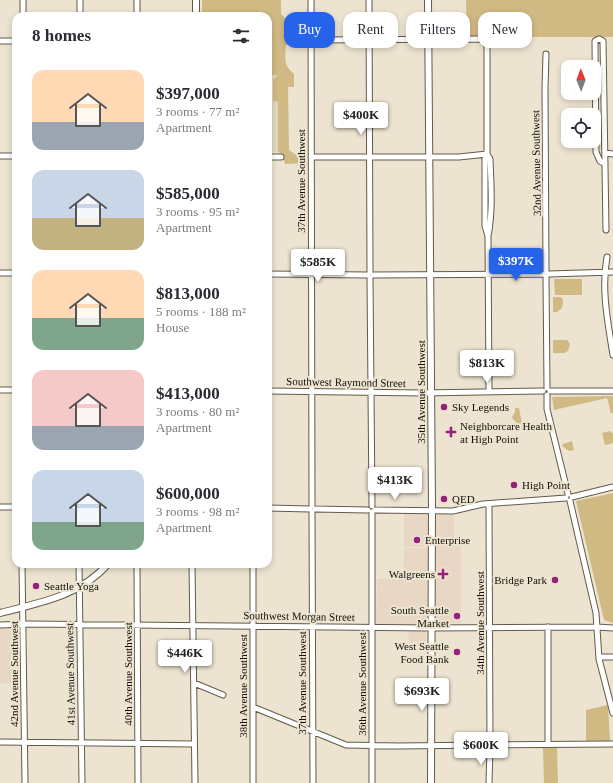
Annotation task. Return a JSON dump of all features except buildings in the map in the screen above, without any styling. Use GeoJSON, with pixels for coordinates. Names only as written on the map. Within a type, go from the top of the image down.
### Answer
{"type":"FeatureCollection","features":[{"type":"Feature","properties":{"kind":"main road"},"geometry":{"type":"LineString","coordinates":[[196,0],[196,12]]}},
{"type":"Feature","properties":{"kind":"main road","name":"35th Avenue Southwest"},"geometry":{"type":"LineString","coordinates":[[428,0],[428,12]]}},
{"type":"Feature","properties":{"kind":"main road","name":"35th Avenue Southwest"},"geometry":{"type":"LineString","coordinates":[[428,48],[432,511],[432,783]]}},
{"type":"Feature","properties":{"kind":"main road"},"geometry":{"type":"LineString","coordinates":[[0,613],[52,599],[80,588],[104,568]]}},
{"type":"Feature","properties":{"kind":"street"},"geometry":{"type":"LineString","coordinates":[[23,0],[23,12]]}},
{"type":"Feature","properties":{"kind":"street"},"geometry":{"type":"LineString","coordinates":[[80,0],[80,12]]}},
{"type":"Feature","properties":{"kind":"street"},"geometry":{"type":"LineString","coordinates":[[137,0],[137,12]]}},
{"type":"Feature","properties":{"kind":"street","name":"37th Avenue Southwest"},"geometry":{"type":"LineString","coordinates":[[311,0],[311,12]]}},
{"type":"Feature","properties":{"kind":"street","name":"36th Avenue Southwest"},"geometry":{"type":"LineString","coordinates":[[369,0],[369,12]]}},
{"type":"Feature","properties":{"kind":"street"},"geometry":{"type":"LineString","coordinates":[[605,164],[600,161],[596,152],[595,41],[599,39],[603,41],[604,153],[605,164],[606,230]]}},
{"type":"Feature","properties":{"kind":"street"},"geometry":{"type":"LineString","coordinates":[[470,40],[483,40],[487,47],[487,154],[490,159],[491,202],[490,227],[488,236],[489,392]]}},
{"type":"Feature","properties":{"kind":"street"},"geometry":{"type":"LineString","coordinates":[[0,41],[12,41]]}},
{"type":"Feature","properties":{"kind":"street","name":"37th Avenue Southwest"},"geometry":{"type":"LineString","coordinates":[[311,48],[313,783]]}},
{"type":"Feature","properties":{"kind":"street","name":"36th Avenue Southwest"},"geometry":{"type":"LineString","coordinates":[[369,48],[372,783]]}},
{"type":"Feature","properties":{"kind":"street","name":"32nd Avenue Southwest"},"geometry":{"type":"LineString","coordinates":[[546,54],[547,409],[596,613],[599,657],[613,713]]}},
{"type":"Feature","properties":{"kind":"street"},"geometry":{"type":"LineString","coordinates":[[604,153],[613,154]]}},
{"type":"Feature","properties":{"kind":"street"},"geometry":{"type":"LineString","coordinates":[[311,157],[430,158],[487,154]]}},
{"type":"Feature","properties":{"kind":"street"},"geometry":{"type":"LineString","coordinates":[[0,156],[12,156]]}},
{"type":"Feature","properties":{"kind":"street"},"geometry":{"type":"LineString","coordinates":[[272,157],[281,158]]}},
{"type":"Feature","properties":{"kind":"street"},"geometry":{"type":"LineString","coordinates":[[607,258],[606,310],[611,326],[613,355]]}},
{"type":"Feature","properties":{"kind":"street"},"geometry":{"type":"LineString","coordinates":[[272,274],[430,275],[613,272]]}},
{"type":"Feature","properties":{"kind":"street"},"geometry":{"type":"LineString","coordinates":[[0,273],[12,273]]}},
{"type":"Feature","properties":{"kind":"street"},"geometry":{"type":"LineString","coordinates":[[0,390],[12,390]]}},
{"type":"Feature","properties":{"kind":"street","name":"Southwest Raymond Street"},"geometry":{"type":"LineString","coordinates":[[272,391],[430,393],[613,391]]}},
{"type":"Feature","properties":{"kind":"street"},"geometry":{"type":"LineString","coordinates":[[272,508],[453,511],[489,504],[569,498],[613,487]]}},
{"type":"Feature","properties":{"kind":"street","name":"34th Avenue Southwest"},"geometry":{"type":"LineString","coordinates":[[489,504],[489,783]]}},
{"type":"Feature","properties":{"kind":"street"},"geometry":{"type":"LineString","coordinates":[[0,507],[12,507]]}},
{"type":"Feature","properties":{"kind":"street","name":"42nd Avenue Southwest"},"geometry":{"type":"LineString","coordinates":[[22,568],[25,783]]}},
{"type":"Feature","properties":{"kind":"street","name":"41st Avenue Southwest"},"geometry":{"type":"LineString","coordinates":[[79,568],[82,783]]}},
{"type":"Feature","properties":{"kind":"street","name":"40th Avenue Southwest"},"geometry":{"type":"LineString","coordinates":[[137,568],[138,783]]}},
{"type":"Feature","properties":{"kind":"street"},"geometry":{"type":"LineString","coordinates":[[192,568],[195,783]]}},
{"type":"Feature","properties":{"kind":"street","name":"38th Avenue Southwest"},"geometry":{"type":"LineString","coordinates":[[252,568],[253,783]]}},
{"type":"Feature","properties":{"kind":"street","name":"Southwest Morgan Street"},"geometry":{"type":"LineString","coordinates":[[0,625],[138,624],[431,628],[597,627]]}},
{"type":"Feature","properties":{"kind":"street"},"geometry":{"type":"LineString","coordinates":[[548,627],[548,744]]}},
{"type":"Feature","properties":{"kind":"street"},"geometry":{"type":"LineString","coordinates":[[597,627],[613,628]]}},
{"type":"Feature","properties":{"kind":"street"},"geometry":{"type":"LineString","coordinates":[[597,627],[613,632]]}},
{"type":"Feature","properties":{"kind":"street"},"geometry":{"type":"LineString","coordinates":[[599,657],[613,657]]}},
{"type":"Feature","properties":{"kind":"street"},"geometry":{"type":"LineString","coordinates":[[194,683],[223,696]]}},
{"type":"Feature","properties":{"kind":"street"},"geometry":{"type":"LineString","coordinates":[[253,707],[343,744],[372,746],[613,744]]}},
{"type":"Feature","properties":{"kind":"street"},"geometry":{"type":"LineString","coordinates":[[0,742],[194,744]]}},
{"type":"Feature","properties":{"kind":"shaded area"},"geometry":{"type":"Polygon","coordinates":[[[202,0],[281,0],[281,14],[284,17],[284,48],[286,48],[286,64],[290,71],[294,74],[294,87],[288,87],[289,150],[306,160],[306,163],[285,164],[282,154],[278,152],[278,102],[273,101],[273,80],[278,75],[272,75],[272,12],[202,12],[202,0]]]}},
{"type":"Feature","properties":{"kind":"shaded area"},"geometry":{"type":"Polygon","coordinates":[[[466,0],[613,0],[613,37],[532,37],[532,12],[478,12],[478,36],[470,36],[470,12],[466,12],[466,0]]]}},
{"type":"Feature","properties":{"kind":"shaded area"},"geometry":{"type":"Polygon","coordinates":[[[272,71],[282,71],[282,152],[272,152],[272,71]]]}},
{"type":"Feature","properties":{"kind":"shaded area"},"geometry":{"type":"Polygon","coordinates":[[[554,279],[582,279],[582,295],[555,295],[554,279]]]}},
{"type":"Feature","properties":{"kind":"shaded area"},"geometry":{"type":"Polygon","coordinates":[[[553,297],[561,297],[563,300],[562,308],[557,312],[553,312],[553,297]]]}},
{"type":"Feature","properties":{"kind":"shaded area"},"geometry":{"type":"Polygon","coordinates":[[[553,340],[567,340],[570,344],[568,351],[564,353],[553,353],[553,340]]]}},
{"type":"Feature","properties":{"kind":"shaded area"},"geometry":{"type":"Polygon","coordinates":[[[613,396],[613,413],[611,413],[607,398],[554,410],[552,397],[613,396]]]}},
{"type":"Feature","properties":{"kind":"shaded area"},"geometry":{"type":"Polygon","coordinates":[[[515,408],[519,408],[522,424],[516,422],[512,417],[515,412],[515,408]]]}},
{"type":"Feature","properties":{"kind":"shaded area"},"geometry":{"type":"Polygon","coordinates":[[[610,431],[613,434],[613,443],[605,445],[602,433],[610,431]]]}},
{"type":"Feature","properties":{"kind":"shaded area"},"geometry":{"type":"Polygon","coordinates":[[[572,441],[574,450],[569,451],[562,446],[563,444],[572,441]]]}},
{"type":"Feature","properties":{"kind":"shaded area"},"geometry":{"type":"Polygon","coordinates":[[[613,493],[613,623],[604,620],[576,501],[613,493]]]}},
{"type":"Feature","properties":{"kind":"shaded area"},"geometry":{"type":"Polygon","coordinates":[[[404,512],[454,513],[454,539],[437,539],[424,547],[404,547],[404,512]]]}},
{"type":"Feature","properties":{"kind":"shaded area"},"geometry":{"type":"Polygon","coordinates":[[[437,541],[461,541],[461,623],[426,624],[426,651],[409,651],[408,624],[376,624],[377,579],[403,579],[404,548],[425,548],[437,541]]]}},
{"type":"Feature","properties":{"kind":"shaded area"},"geometry":{"type":"Polygon","coordinates":[[[0,625],[19,629],[19,684],[0,683],[0,625]]]}},
{"type":"Feature","properties":{"kind":"shaded area"},"geometry":{"type":"Polygon","coordinates":[[[608,705],[610,741],[586,742],[586,710],[608,705]]]}},
{"type":"Feature","properties":{"kind":"shaded area"},"geometry":{"type":"Polygon","coordinates":[[[543,748],[557,748],[558,783],[544,783],[543,748]]]}},
{"type":"Feature","properties":{"kind":"place","name":"Sky Legends"},"geometry":{"type":"Point","coordinates":[444,407]}},
{"type":"Feature","properties":{"kind":"place","name":"Neighborcare Health at High Point"},"geometry":{"type":"Point","coordinates":[451,432]}},
{"type":"Feature","properties":{"kind":"place","name":"High Point"},"geometry":{"type":"Point","coordinates":[514,485]}},
{"type":"Feature","properties":{"kind":"place","name":"QED"},"geometry":{"type":"Point","coordinates":[444,499]}},
{"type":"Feature","properties":{"kind":"place","name":"Enterprise"},"geometry":{"type":"Point","coordinates":[417,540]}},
{"type":"Feature","properties":{"kind":"place","name":"Walgreens"},"geometry":{"type":"Point","coordinates":[443,574]}},
{"type":"Feature","properties":{"kind":"place","name":"Bridge Park"},"geometry":{"type":"Point","coordinates":[555,580]}},
{"type":"Feature","properties":{"kind":"place","name":"Seattle Yoga"},"geometry":{"type":"Point","coordinates":[36,586]}},
{"type":"Feature","properties":{"kind":"place","name":"South Seattle Market"},"geometry":{"type":"Point","coordinates":[457,616]}},
{"type":"Feature","properties":{"kind":"place","name":"West Seattle Food Bank"},"geometry":{"type":"Point","coordinates":[457,652]}}]}
